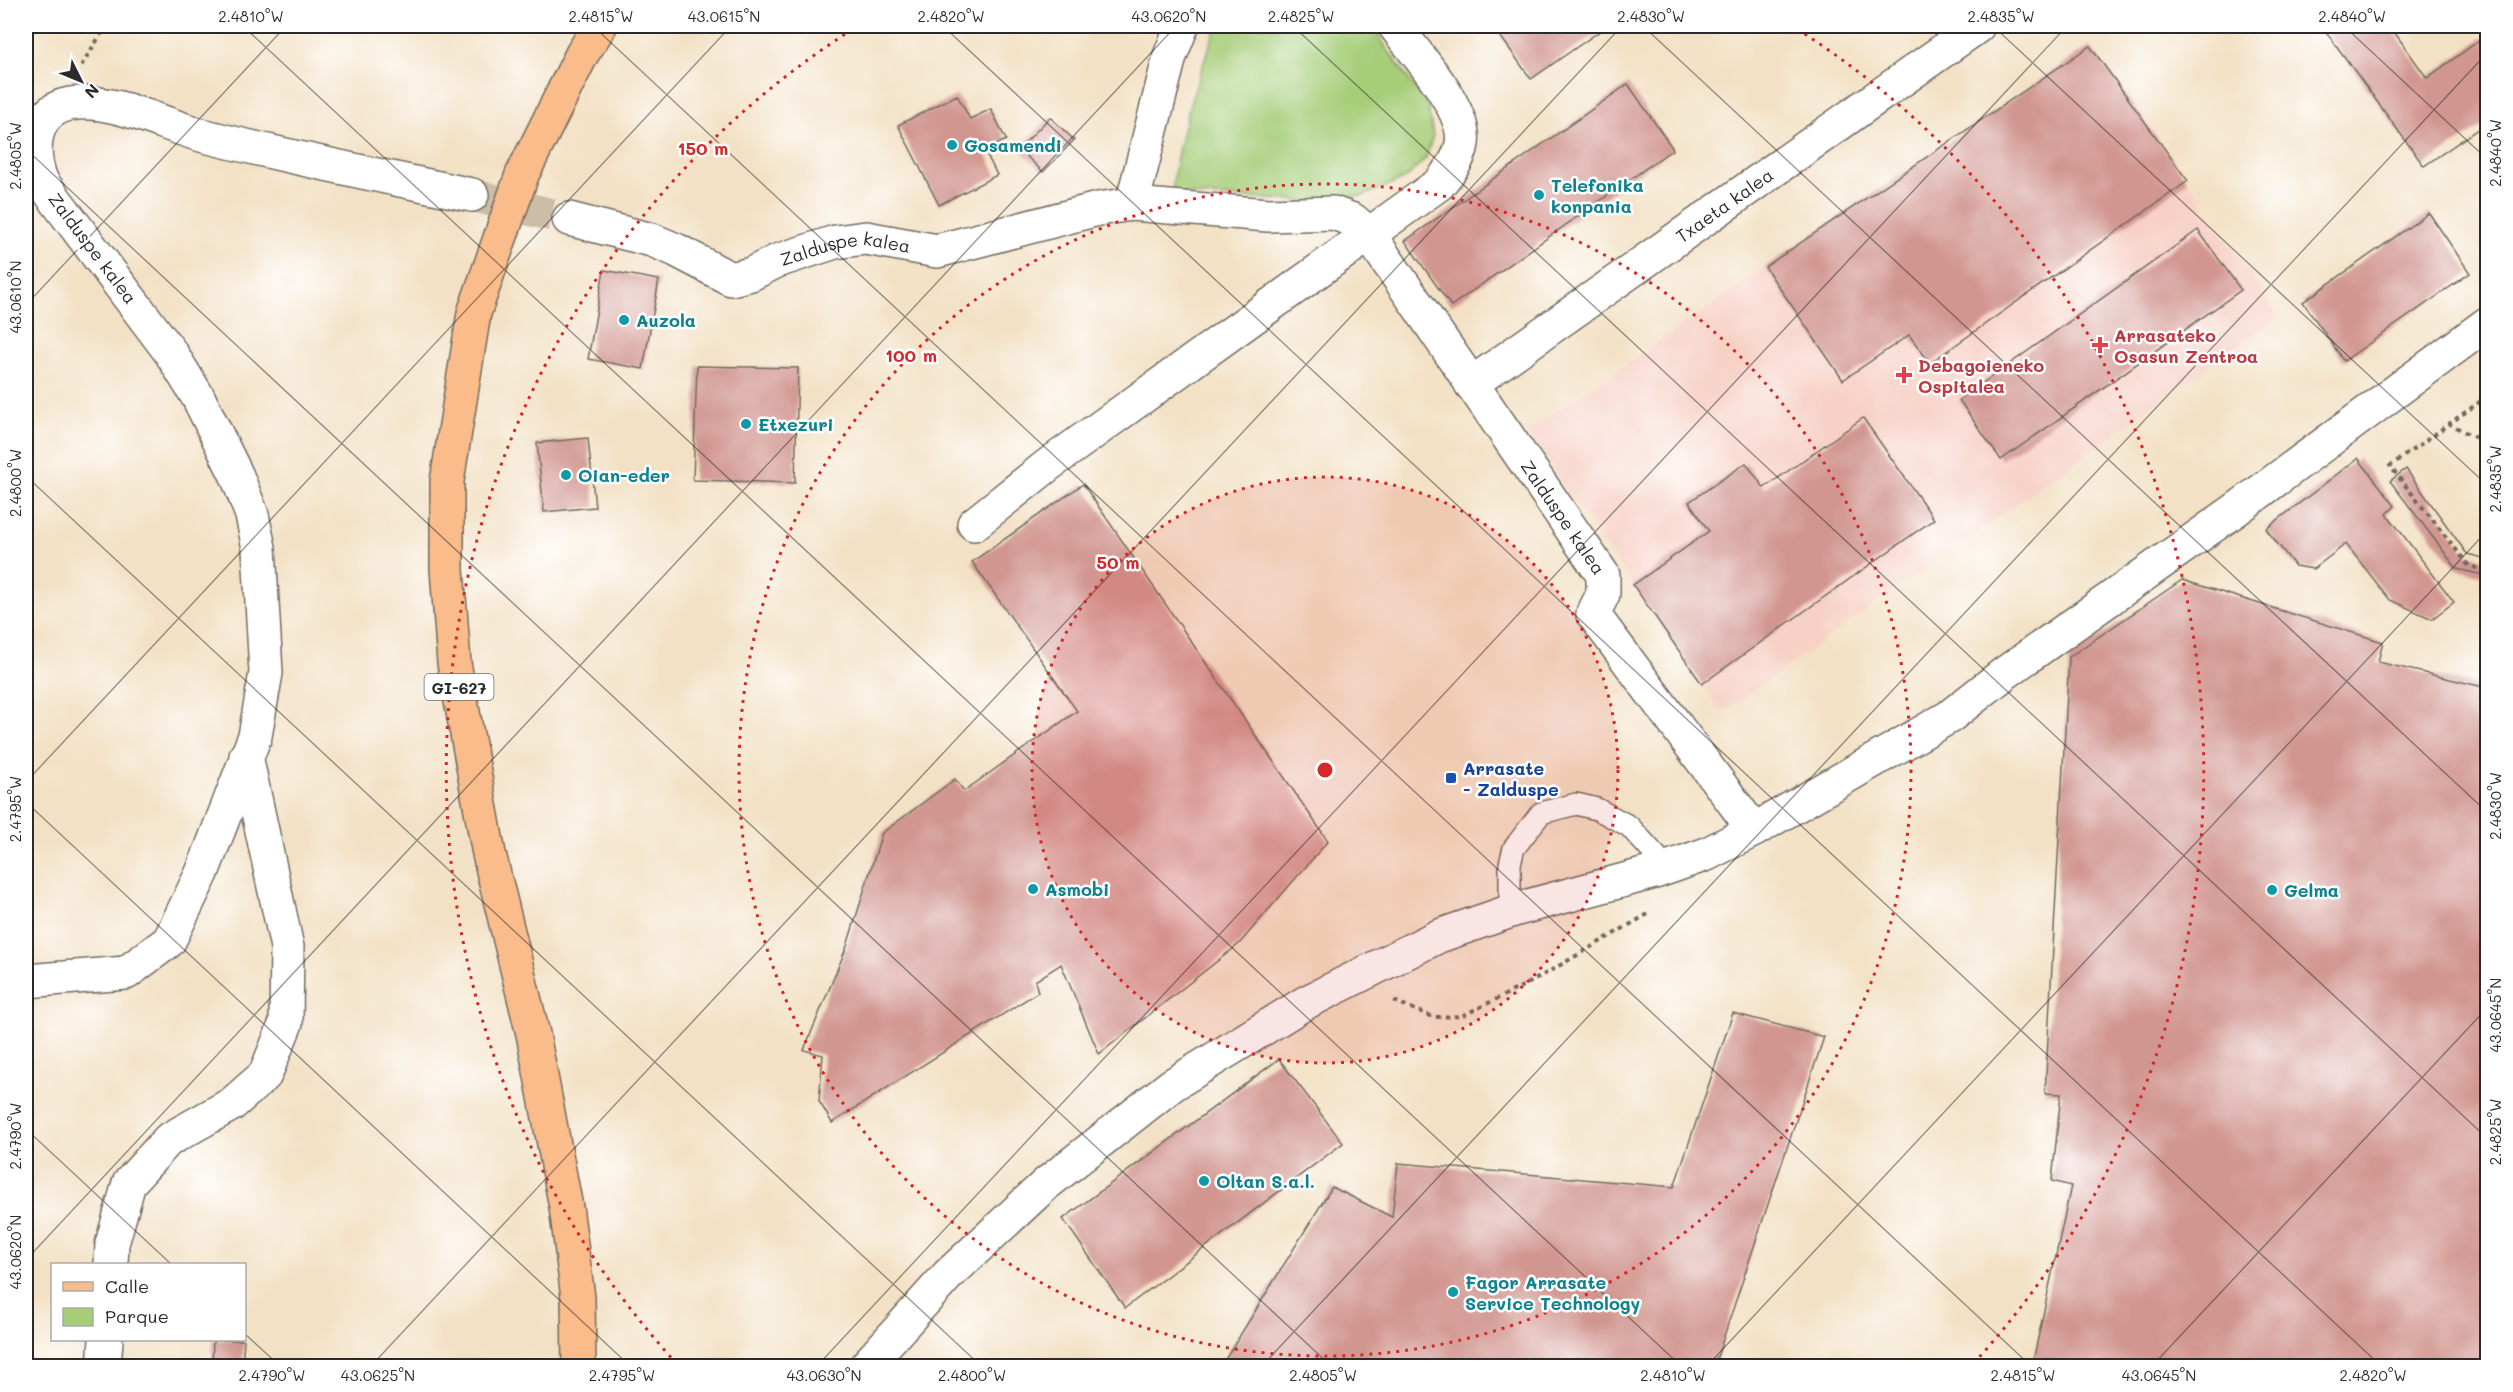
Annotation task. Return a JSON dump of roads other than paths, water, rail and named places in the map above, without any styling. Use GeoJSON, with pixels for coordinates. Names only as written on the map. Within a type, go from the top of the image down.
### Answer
{"type":"FeatureCollection","features":[{"type":"Feature","properties":{"kind":"main road","name":"GI-627"},"geometry":{"type":"LineString","coordinates":[[579,1366],[578,1298],[566,1207],[533,1034],[489,854],[454,663],[447,570],[447,481],[474,313],[522,176],[582,54],[600,26]]}},
{"type":"Feature","properties":{"kind":"street"},"geometry":{"type":"LineString","coordinates":[[1132,204],[1170,56],[1182,26]]}},
{"type":"Feature","properties":{"kind":"street"},"geometry":{"type":"LineString","coordinates":[[974,524],[1048,465],[1439,183],[1456,163],[1462,143],[1461,124],[1452,103],[1395,26]]}},
{"type":"Feature","properties":{"kind":"street","name":"Txaeta kalea"},"geometry":{"type":"LineString","coordinates":[[1471,384],[1978,26]]}},
{"type":"Feature","properties":{"kind":"street","name":"Zalduspe kalea"},"geometry":{"type":"LineString","coordinates":[[26,981],[126,973],[169,941],[202,873],[255,736],[266,673],[259,548],[252,515],[221,441],[171,353],[42,182],[35,162],[36,135],[49,115],[65,105],[102,105],[198,134],[258,149],[472,195]]}},
{"type":"Feature","properties":{"kind":"street","name":"Zalduspe kalea"},"geometry":{"type":"LineString","coordinates":[[569,219],[652,240],[731,279],[751,274],[777,261],[835,242],[866,238],[937,251],[1098,209],[1132,204],[1268,215],[1333,213],[1353,220],[1368,233],[1603,575],[1603,594],[1593,614],[1754,830]]}},
{"type":"Feature","properties":{"kind":"street"},"geometry":{"type":"LineString","coordinates":[[866,1366],[948,1275],[1038,1191],[1172,1085],[1305,1003],[1439,936],[1510,911],[1667,868],[1707,854],[1754,830],[1948,717],[2005,673],[2234,511],[2487,323]]}},
{"type":"Feature","properties":{"kind":"street"},"geometry":{"type":"LineString","coordinates":[[111,1263],[112,1244],[129,1183],[168,1140],[232,1104],[265,1075],[286,1023],[287,947],[246,756]]}},
{"type":"Feature","properties":{"kind":"street"},"geometry":{"type":"LineString","coordinates":[[104,1366],[106,1341]]}},
{"type":"Feature","properties":{"kind":"lane"},"geometry":{"type":"LineString","coordinates":[[1510,911],[1510,864],[1514,848],[1541,813],[1576,804],[1597,809],[1629,826],[1667,868]]}},
{"type":"Feature","properties":{"kind":"tunnel"},"geometry":{"type":"LineString","coordinates":[[472,195],[569,219]]}},
{"type":"Feature","properties":{"kind":"place","name":"Gosamendi"},"geometry":{"type":"Point","coordinates":[952,145]}},
{"type":"Feature","properties":{"kind":"place","name":"Telefonika konpania"},"geometry":{"type":"Point","coordinates":[1539,195]}},
{"type":"Feature","properties":{"kind":"place","name":"Auzola"},"geometry":{"type":"Point","coordinates":[624,320]}},
{"type":"Feature","properties":{"kind":"place","name":"Arrasateko Osasun Zentroa"},"geometry":{"type":"Point","coordinates":[2100,345]}},
{"type":"Feature","properties":{"kind":"place","name":"Debagoieneko Ospitalea"},"geometry":{"type":"Point","coordinates":[1904,375]}},
{"type":"Feature","properties":{"kind":"place","name":"Etxezuri"},"geometry":{"type":"Point","coordinates":[746,424]}},
{"type":"Feature","properties":{"kind":"place","name":"Oian-eder"},"geometry":{"type":"Point","coordinates":[566,475]}},
{"type":"Feature","properties":{"kind":"place","name":"Arrasate - Zalduspe"},"geometry":{"type":"Point","coordinates":[1451,778]}},
{"type":"Feature","properties":{"kind":"place","name":"Asmobi"},"geometry":{"type":"Point","coordinates":[1033,889]}},
{"type":"Feature","properties":{"kind":"place","name":"Gelma"},"geometry":{"type":"Point","coordinates":[2272,890]}},
{"type":"Feature","properties":{"kind":"place","name":"Oltan S.a.l."},"geometry":{"type":"Point","coordinates":[1204,1181]}},
{"type":"Feature","properties":{"kind":"place","name":"Fagor Arrasate Service Technology"},"geometry":{"type":"Point","coordinates":[1453,1292]}}]}
